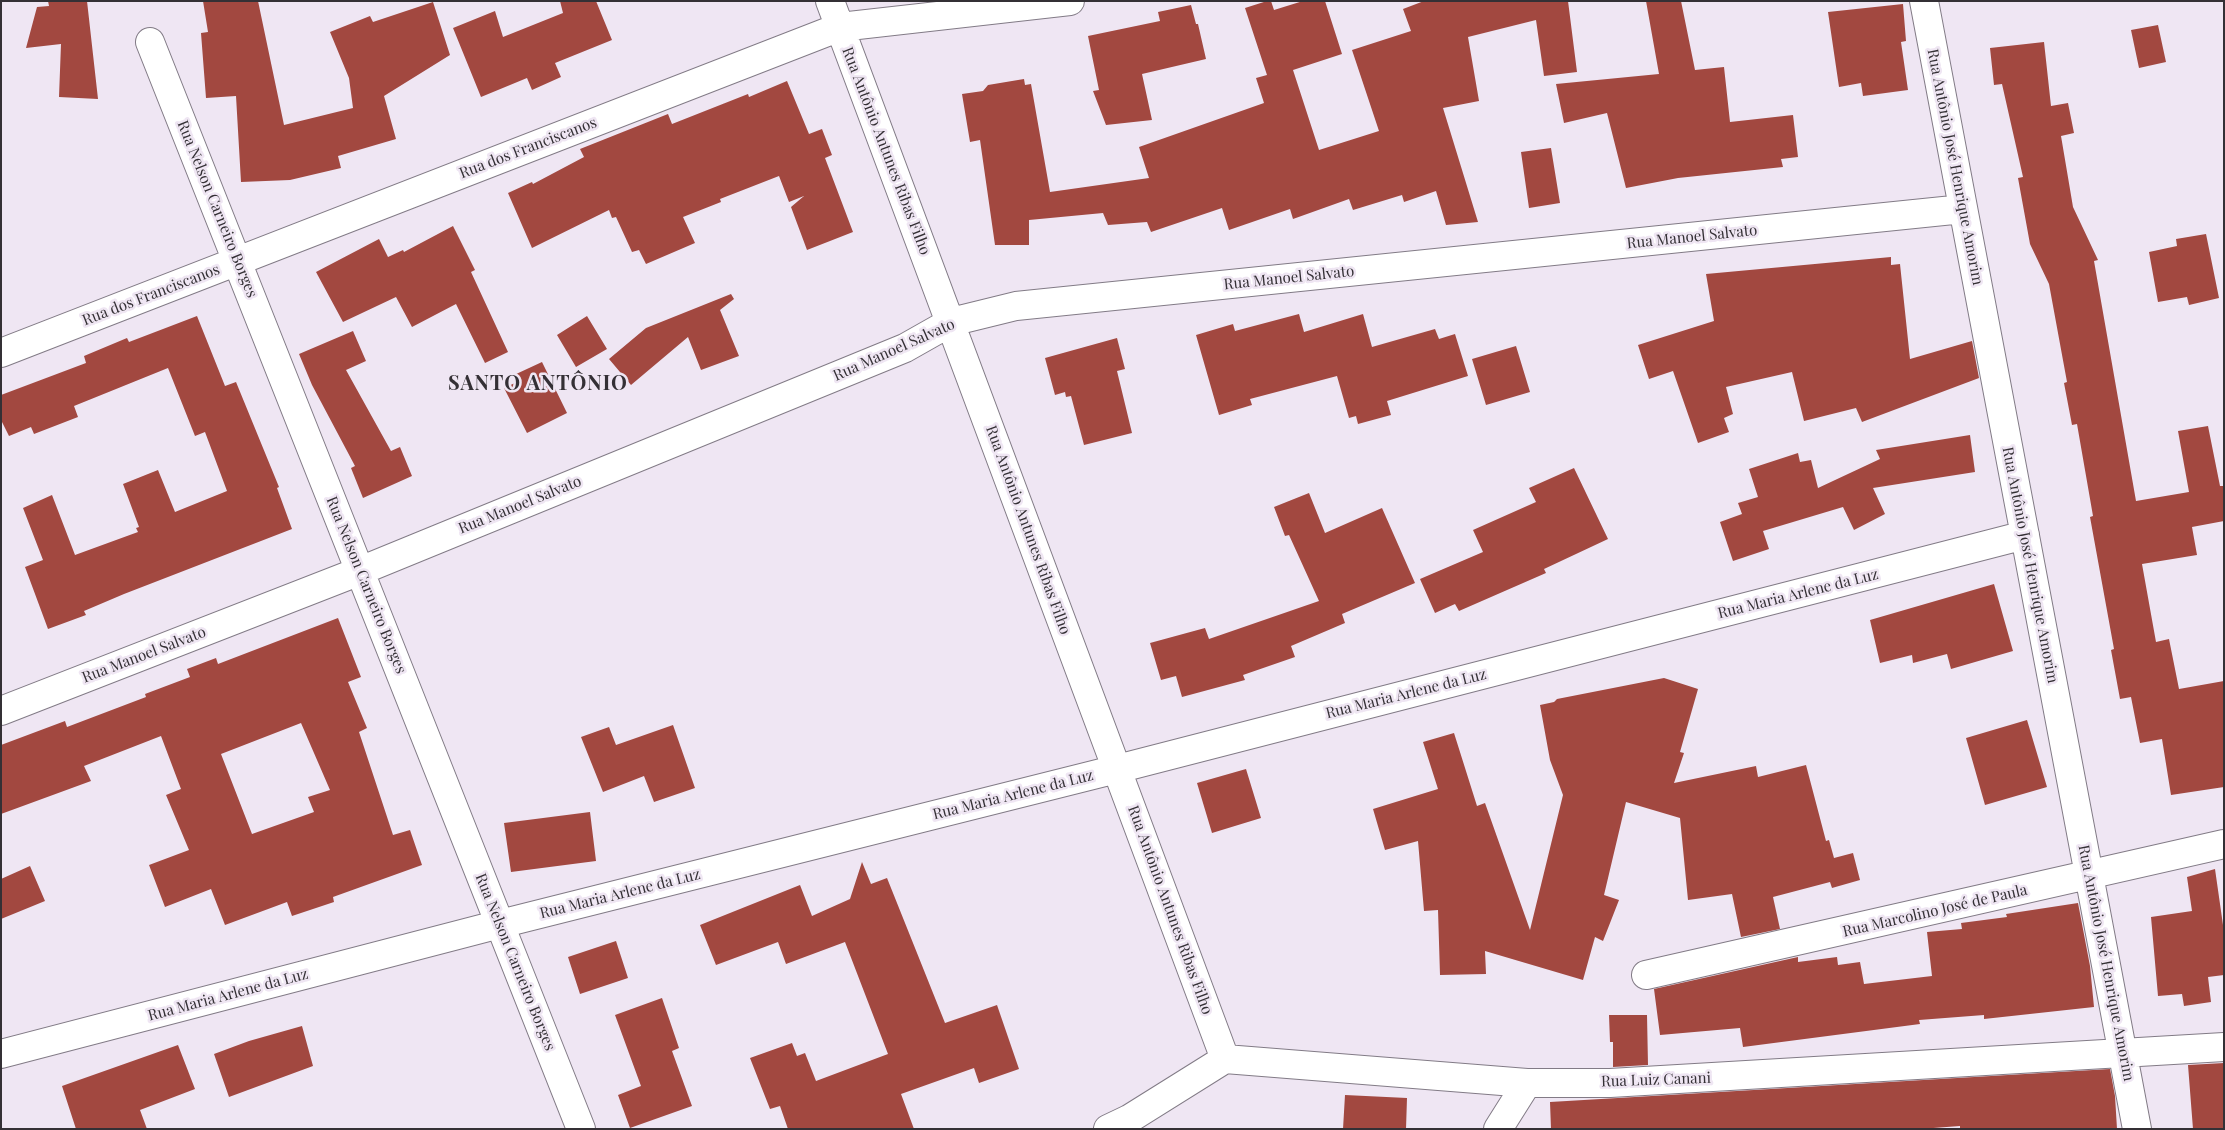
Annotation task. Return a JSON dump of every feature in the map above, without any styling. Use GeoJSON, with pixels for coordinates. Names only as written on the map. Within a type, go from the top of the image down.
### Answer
{"type":"FeatureCollection","features":[{"type":"Feature","properties":{"kind":"street","name":"Rua Antônio Antunes Ribas Filho"},"geometry":{"type":"LineString","coordinates":[[830,1],[1225,1059]]}},
{"type":"Feature","properties":{"kind":"street","name":"Rua dos Franciscanos"},"geometry":{"type":"LineString","coordinates":[[1,353],[840,27],[1070,1]]}},
{"type":"Feature","properties":{"kind":"street","name":"Rua Antônio José Henrique Amorim"},"geometry":{"type":"LineString","coordinates":[[1924,1],[2137,1129]]}},
{"type":"Feature","properties":{"kind":"street","name":"Rua Nelson Carneiro Borges"},"geometry":{"type":"LineString","coordinates":[[150,42],[581,1129]]}},
{"type":"Feature","properties":{"kind":"street","name":"Rua Manoel Salvato"},"geometry":{"type":"LineString","coordinates":[[1,711],[360,571],[905,348],[951,322],[1016,306],[1963,209]]}},
{"type":"Feature","properties":{"kind":"street","name":"Rua Maria Arlene da Luz"},"geometry":{"type":"LineString","coordinates":[[1,1054],[500,924],[1117,769],[2025,535]]}},
{"type":"Feature","properties":{"kind":"street","name":"Rua Marcolino José de Paula"},"geometry":{"type":"LineString","coordinates":[[1646,976],[2224,844]]}},
{"type":"Feature","properties":{"kind":"street","name":"Rua Luiz Canani"},"geometry":{"type":"LineString","coordinates":[[1225,1059],[1527,1083],[1610,1083],[1705,1079],[2224,1047]]}},
{"type":"Feature","properties":{"kind":"street"},"geometry":{"type":"LineString","coordinates":[[1108,1129],[1129,1120],[1225,1059]]}},
{"type":"Feature","properties":{"kind":"street"},"geometry":{"type":"LineString","coordinates":[[1498,1129],[1527,1083]]}},
{"type":"Feature","properties":{"kind":"building"},"geometry":{"type":"Polygon","coordinates":[[[48,1],[87,1],[98,99],[59,97],[61,44],[26,48],[37,7],[49,6],[48,1]]]}},
{"type":"Feature","properties":{"kind":"building"},"geometry":{"type":"Polygon","coordinates":[[[203,1],[258,1],[284,125],[353,108],[349,78],[330,32],[370,16],[373,22],[433,2],[450,55],[384,96],[396,139],[338,156],[341,168],[290,180],[241,182],[236,96],[206,98],[201,33],[208,32],[203,1]]]}},
{"type":"Feature","properties":{"kind":"building"},"geometry":{"type":"Polygon","coordinates":[[[560,1],[596,1],[612,40],[555,63],[561,77],[532,90],[527,78],[481,97],[453,28],[495,11],[503,37],[563,13],[560,1]]]}},
{"type":"Feature","properties":{"kind":"building"},"geometry":{"type":"Polygon","coordinates":[[[1271,1],[1274,10],[1303,1],[1325,1],[1342,54],[1293,70],[1319,150],[1379,131],[1352,50],[1411,31],[1403,9],[1424,1],[1568,1],[1577,72],[1544,76],[1536,20],[1468,37],[1479,101],[1443,108],[1478,222],[1446,225],[1436,191],[1404,202],[1402,195],[1353,210],[1349,199],[1293,219],[1290,209],[1229,230],[1222,208],[1151,232],[1147,222],[1108,225],[1103,213],[1029,220],[1029,245],[995,245],[980,140],[970,142],[962,94],[983,91],[988,85],[1024,79],[1025,85],[1031,84],[1050,192],[1149,178],[1139,147],[1264,103],[1256,78],[1267,75],[1245,8],[1271,1]]]}},
{"type":"Feature","properties":{"kind":"building"},"geometry":{"type":"Polygon","coordinates":[[[1646,1],[1681,1],[1695,70],[1724,67],[1730,122],[1793,115],[1798,157],[1781,159],[1783,167],[1678,178],[1626,188],[1607,113],[1564,123],[1556,84],[1659,74],[1646,1]]]}},
{"type":"Feature","properties":{"kind":"building"},"geometry":{"type":"Polygon","coordinates":[[[1903,4],[1906,41],[1901,42],[1908,90],[1863,96],[1861,83],[1839,87],[1828,12],[1903,4]]]}},
{"type":"Feature","properties":{"kind":"building"},"geometry":{"type":"Polygon","coordinates":[[[1191,5],[1196,24],[1198,24],[1206,59],[1142,74],[1152,120],[1106,125],[1093,91],[1099,90],[1088,36],[1160,21],[1158,12],[1191,5]]]}},
{"type":"Feature","properties":{"kind":"building"},"geometry":{"type":"Polygon","coordinates":[[[2158,25],[2166,62],[2139,68],[2131,30],[2158,25]]]}},
{"type":"Feature","properties":{"kind":"building"},"geometry":{"type":"Polygon","coordinates":[[[2044,42],[2051,106],[2068,103],[2074,133],[2061,136],[2073,207],[2098,260],[2094,261],[2136,501],[2189,492],[2178,431],[2208,426],[2220,486],[2224,486],[2224,521],[2192,527],[2197,555],[2142,564],[2156,642],[2169,639],[2179,689],[2224,681],[2224,787],[2171,795],[2162,739],[2140,743],[2131,697],[2120,699],[2111,650],[2114,649],[2090,517],[2093,516],[2077,424],[2072,425],[2064,383],[2067,382],[2049,284],[2030,244],[2018,178],[2023,177],[2002,84],[1994,85],[1990,48],[2044,42]]]}},
{"type":"Feature","properties":{"kind":"building"},"geometry":{"type":"Polygon","coordinates":[[[787,81],[809,134],[822,129],[832,155],[825,158],[853,232],[807,250],[791,207],[804,196],[789,202],[779,176],[720,199],[721,202],[683,217],[695,243],[646,264],[639,250],[632,252],[616,217],[612,218],[609,210],[532,248],[508,193],[532,182],[533,184],[584,157],[580,149],[668,114],[672,124],[748,94],[749,97],[787,81]]]}},
{"type":"Feature","properties":{"kind":"building"},"geometry":{"type":"Polygon","coordinates":[[[1551,148],[1560,203],[1529,208],[1521,152],[1551,148]]]}},
{"type":"Feature","properties":{"kind":"building"},"geometry":{"type":"Polygon","coordinates":[[[453,226],[475,270],[471,272],[508,352],[485,363],[456,304],[412,327],[396,297],[343,322],[316,272],[379,239],[388,257],[403,250],[404,252],[453,226]]]}},
{"type":"Feature","properties":{"kind":"building"},"geometry":{"type":"Polygon","coordinates":[[[2206,234],[2219,298],[2189,305],[2187,297],[2158,302],[2149,252],[2177,246],[2176,239],[2206,234]]]}},
{"type":"Feature","properties":{"kind":"building"},"geometry":{"type":"Polygon","coordinates":[[[1891,257],[1891,265],[1900,264],[1910,359],[1972,341],[1979,378],[1862,422],[1856,408],[1804,421],[1792,372],[1726,387],[1733,414],[1724,418],[1729,432],[1698,443],[1673,371],[1649,379],[1638,345],[1714,321],[1706,274],[1891,257]]]}},
{"type":"Feature","properties":{"kind":"building"},"geometry":{"type":"Polygon","coordinates":[[[731,294],[734,299],[720,310],[739,356],[701,370],[688,337],[631,385],[609,359],[646,328],[731,294]]]}},
{"type":"Feature","properties":{"kind":"building"},"geometry":{"type":"Polygon","coordinates":[[[1299,314],[1304,332],[1363,314],[1372,347],[1435,329],[1439,339],[1455,334],[1468,376],[1387,401],[1391,415],[1358,424],[1356,416],[1349,418],[1337,376],[1250,399],[1252,405],[1219,415],[1196,335],[1233,324],[1235,331],[1299,314]]]}},
{"type":"Feature","properties":{"kind":"building"},"geometry":{"type":"Polygon","coordinates":[[[197,316],[225,386],[236,382],[279,487],[277,488],[292,529],[124,594],[84,611],[86,615],[48,629],[25,567],[43,560],[23,508],[52,495],[75,555],[138,532],[136,528],[139,527],[123,484],[158,470],[175,512],[227,491],[205,432],[195,436],[168,368],[74,406],[78,417],[34,434],[31,427],[9,436],[1,420],[1,395],[86,363],[84,356],[127,338],[129,342],[197,316]]]}},
{"type":"Feature","properties":{"kind":"building"},"geometry":{"type":"Polygon","coordinates":[[[587,316],[607,349],[576,367],[557,335],[587,316]]]}},
{"type":"Feature","properties":{"kind":"building"},"geometry":{"type":"Polygon","coordinates":[[[353,331],[366,361],[346,370],[391,451],[400,447],[412,476],[363,498],[351,468],[355,466],[312,385],[299,354],[353,331]]]}},
{"type":"Feature","properties":{"kind":"building"},"geometry":{"type":"Polygon","coordinates":[[[1117,338],[1125,369],[1117,371],[1132,433],[1084,445],[1071,396],[1066,397],[1065,392],[1055,395],[1045,358],[1117,338]]]}},
{"type":"Feature","properties":{"kind":"building"},"geometry":{"type":"Polygon","coordinates":[[[1516,346],[1530,392],[1486,405],[1472,359],[1516,346]]]}},
{"type":"Feature","properties":{"kind":"building"},"geometry":{"type":"Polygon","coordinates":[[[542,362],[567,413],[527,433],[504,388],[517,382],[514,375],[542,362]]]}},
{"type":"Feature","properties":{"kind":"building"},"geometry":{"type":"Polygon","coordinates":[[[1970,435],[1975,472],[1873,488],[1885,514],[1854,530],[1843,507],[1763,531],[1769,549],[1733,561],[1720,522],[1742,514],[1738,503],[1758,497],[1749,469],[1798,453],[1800,462],[1811,460],[1818,488],[1880,459],[1876,450],[1970,435]]]}},
{"type":"Feature","properties":{"kind":"building"},"geometry":{"type":"Polygon","coordinates":[[[1574,468],[1608,539],[1544,569],[1546,573],[1459,611],[1455,604],[1435,613],[1420,579],[1483,552],[1473,530],[1536,502],[1529,488],[1574,468]]]}},
{"type":"Feature","properties":{"kind":"building"},"geometry":{"type":"Polygon","coordinates":[[[1309,493],[1325,533],[1382,508],[1415,583],[1342,614],[1345,623],[1291,646],[1295,657],[1243,675],[1245,680],[1182,697],[1176,676],[1161,680],[1150,643],[1205,628],[1209,639],[1319,601],[1289,535],[1285,536],[1274,507],[1309,493]]]}},
{"type":"Feature","properties":{"kind":"building"},"geometry":{"type":"Polygon","coordinates":[[[1994,584],[2013,651],[1951,669],[1947,654],[1913,663],[1912,655],[1880,663],[1870,620],[1994,584]]]}},
{"type":"Feature","properties":{"kind":"building"},"geometry":{"type":"Polygon","coordinates":[[[338,618],[361,677],[348,682],[367,728],[359,732],[393,835],[410,830],[422,865],[333,897],[334,902],[292,916],[287,902],[225,925],[211,889],[165,907],[149,865],[189,850],[166,795],[181,789],[161,736],[84,766],[91,781],[1,814],[1,745],[65,721],[67,727],[146,697],[145,694],[190,677],[187,669],[216,658],[218,664],[338,618]],[[301,723],[221,754],[252,834],[314,812],[308,797],[330,790],[301,723]]]}},
{"type":"Feature","properties":{"kind":"building"},"geometry":{"type":"Polygon","coordinates":[[[1664,678],[1698,689],[1680,752],[1684,753],[1674,783],[1756,766],[1758,777],[1806,765],[1826,841],[1829,840],[1834,858],[1853,853],[1860,880],[1832,888],[1830,882],[1773,897],[1780,929],[1741,937],[1732,894],[1688,900],[1680,818],[1626,802],[1604,895],[1619,900],[1603,941],[1595,937],[1583,980],[1485,951],[1486,974],[1440,975],[1438,910],[1424,911],[1418,841],[1385,850],[1373,809],[1438,789],[1423,742],[1454,733],[1477,806],[1485,803],[1530,930],[1563,795],[1550,760],[1540,705],[1554,702],[1557,699],[1664,678]]]}},
{"type":"Feature","properties":{"kind":"building"},"geometry":{"type":"Polygon","coordinates":[[[2027,720],[2047,787],[1985,805],[1966,738],[2027,720]]]}},
{"type":"Feature","properties":{"kind":"building"},"geometry":{"type":"Polygon","coordinates":[[[673,725],[695,788],[654,802],[644,776],[603,792],[581,737],[609,727],[616,745],[673,725]]]}},
{"type":"Feature","properties":{"kind":"building"},"geometry":{"type":"Polygon","coordinates":[[[1246,769],[1261,818],[1212,833],[1197,783],[1246,769]]]}},
{"type":"Feature","properties":{"kind":"building"},"geometry":{"type":"Polygon","coordinates":[[[590,812],[596,861],[511,872],[504,823],[590,812]]]}},
{"type":"Feature","properties":{"kind":"building"},"geometry":{"type":"Polygon","coordinates":[[[862,862],[871,884],[887,878],[945,1023],[997,1005],[1019,1069],[979,1083],[974,1068],[901,1094],[914,1129],[788,1129],[780,1106],[770,1109],[750,1058],[792,1043],[797,1056],[805,1053],[816,1081],[888,1054],[845,942],[786,964],[778,942],[716,965],[700,925],[800,885],[812,916],[850,899],[862,862]]]}},
{"type":"Feature","properties":{"kind":"building"},"geometry":{"type":"Polygon","coordinates":[[[30,866],[45,901],[1,919],[1,879],[30,866]]]}},
{"type":"Feature","properties":{"kind":"building"},"geometry":{"type":"Polygon","coordinates":[[[2215,869],[2224,932],[2224,975],[2208,977],[2211,1002],[2184,1006],[2182,994],[2158,996],[2151,917],[2192,911],[2187,877],[2215,869]]]}},
{"type":"Feature","properties":{"kind":"building"},"geometry":{"type":"Polygon","coordinates":[[[2078,903],[2090,966],[2094,1007],[1984,1019],[1984,1015],[1919,1020],[1920,1024],[1743,1047],[1740,1028],[1660,1035],[1654,989],[1798,957],[1798,962],[1837,957],[1838,965],[1860,962],[1864,984],[1932,976],[1927,932],[1962,929],[1961,923],[2007,917],[2006,914],[2078,903]]]}},
{"type":"Feature","properties":{"kind":"building"},"geometry":{"type":"Polygon","coordinates":[[[616,941],[628,978],[580,994],[568,957],[616,941]]]}},
{"type":"Feature","properties":{"kind":"building"},"geometry":{"type":"Polygon","coordinates":[[[662,998],[679,1048],[672,1051],[692,1106],[630,1128],[618,1095],[641,1086],[615,1015],[662,998]]]}},
{"type":"Feature","properties":{"kind":"building"},"geometry":{"type":"Polygon","coordinates":[[[1609,1015],[1647,1015],[1648,1065],[1613,1067],[1613,1042],[1610,1042],[1609,1015]]]}},
{"type":"Feature","properties":{"kind":"building"},"geometry":{"type":"Polygon","coordinates":[[[302,1026],[313,1066],[229,1097],[214,1054],[249,1041],[302,1026]]]}},
{"type":"Feature","properties":{"kind":"building"},"geometry":{"type":"Polygon","coordinates":[[[178,1045],[195,1089],[140,1110],[147,1129],[76,1129],[62,1086],[178,1045]]]}},
{"type":"Feature","properties":{"kind":"building"},"geometry":{"type":"Polygon","coordinates":[[[2224,1063],[2224,1129],[2193,1129],[2188,1065],[2224,1063]]]}},
{"type":"Feature","properties":{"kind":"building"},"geometry":{"type":"Polygon","coordinates":[[[2110,1069],[2115,1096],[2117,1129],[1960,1129],[1960,1126],[1920,1129],[1551,1129],[1550,1102],[2110,1069]]]}},
{"type":"Feature","properties":{"kind":"building"},"geometry":{"type":"Polygon","coordinates":[[[1345,1095],[1407,1098],[1406,1129],[1343,1129],[1345,1095]]]}},
{"type":"Feature","properties":{"kind":"district","name":"SANTO ANTÔNIO"},"geometry":{"type":"Point","coordinates":[538,384]}}]}
